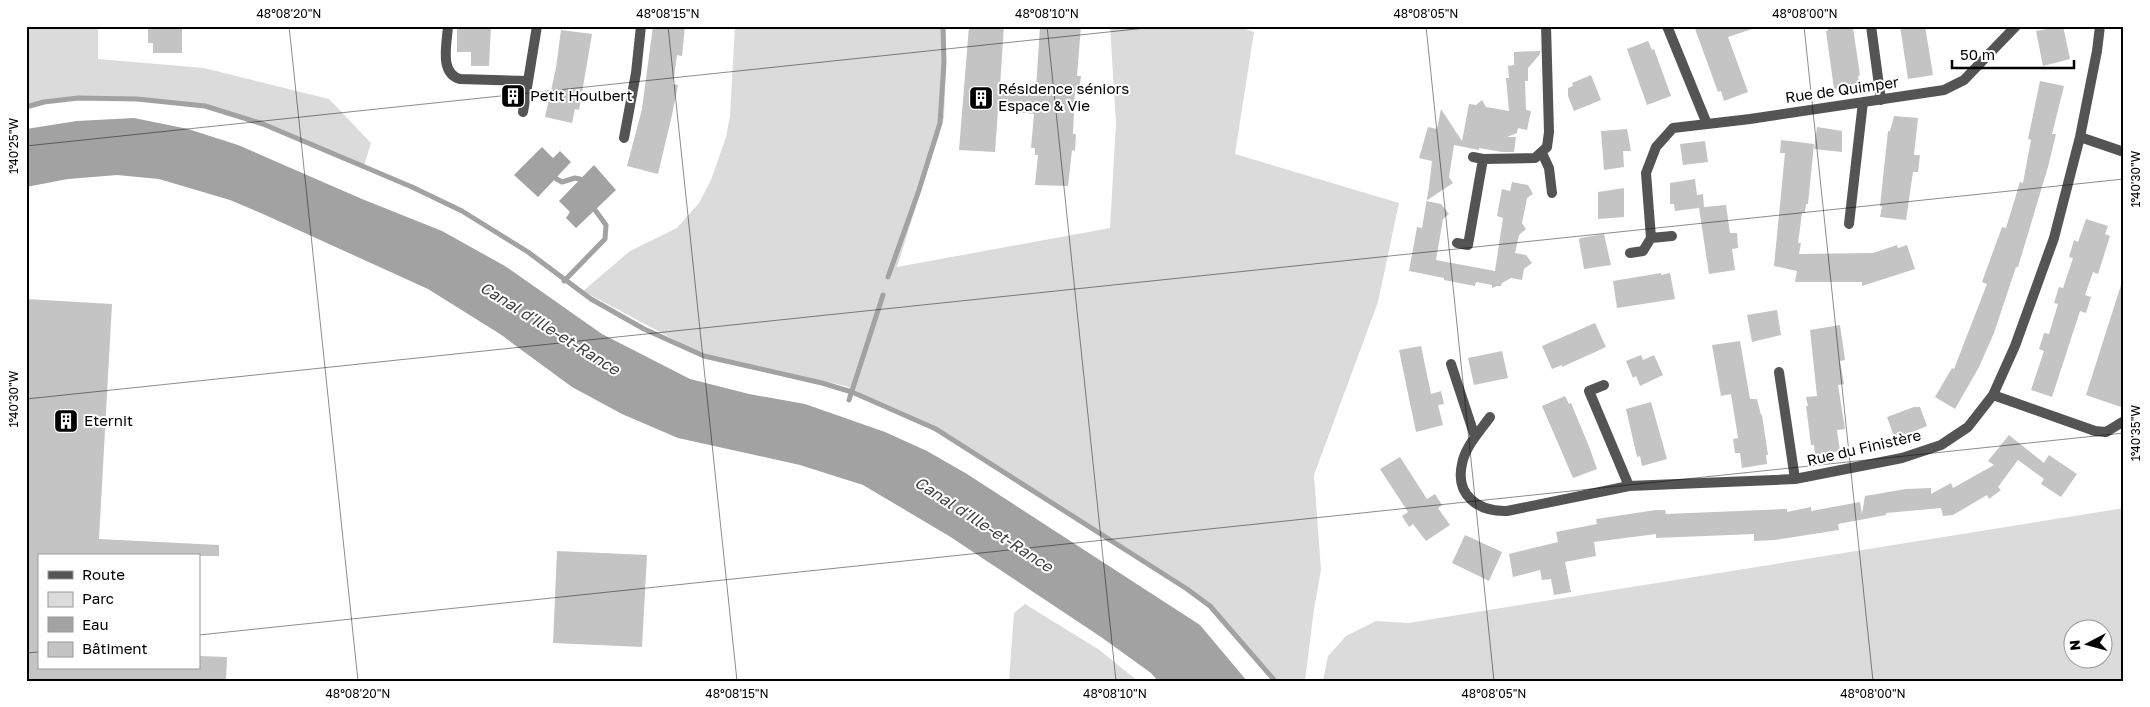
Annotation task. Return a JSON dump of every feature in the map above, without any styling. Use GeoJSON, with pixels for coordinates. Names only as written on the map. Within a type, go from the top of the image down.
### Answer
{"type":"FeatureCollection","features":[{"type":"Feature","properties":{"kind":"street"},"geometry":{"type":"LineString","coordinates":[[448,26],[447,69],[453,77],[460,79],[528,81]]}},
{"type":"Feature","properties":{"kind":"street"},"geometry":{"type":"LineString","coordinates":[[523,112],[536,26]]}},
{"type":"Feature","properties":{"kind":"street"},"geometry":{"type":"LineString","coordinates":[[624,138],[636,73],[642,26]]}},
{"type":"Feature","properties":{"kind":"street"},"geometry":{"type":"LineString","coordinates":[[1457,243],[1468,245],[1478,158],[1535,158],[1547,147],[1549,132],[1546,26]]}},
{"type":"Feature","properties":{"kind":"street"},"geometry":{"type":"LineString","coordinates":[[1667,26],[1707,124]]}},
{"type":"Feature","properties":{"kind":"street"},"geometry":{"type":"LineString","coordinates":[[1871,26],[1881,100]]}},
{"type":"Feature","properties":{"kind":"street","name":"Rue de Quimper"},"geometry":{"type":"LineString","coordinates":[[1651,238],[1646,173],[1656,147],[1673,128],[1944,90],[1964,80],[2016,26]]}},
{"type":"Feature","properties":{"kind":"street","name":"Rue du Finistère"},"geometry":{"type":"LineString","coordinates":[[1490,417],[1466,451],[1462,464],[1461,480],[1465,494],[1473,502],[1492,511],[1507,511],[1630,486],[1795,479],[1902,458],[1941,445],[1968,428],[1993,395],[2015,346],[2038,285],[2056,230],[2080,137],[2100,26]]}},
{"type":"Feature","properties":{"kind":"street"},"geometry":{"type":"LineString","coordinates":[[1849,224],[1863,102]]}},
{"type":"Feature","properties":{"kind":"street"},"geometry":{"type":"LineString","coordinates":[[2080,137],[2124,152]]}},
{"type":"Feature","properties":{"kind":"street"},"geometry":{"type":"LineString","coordinates":[[1542,153],[1550,168],[1552,193]]}},
{"type":"Feature","properties":{"kind":"street"},"geometry":{"type":"LineString","coordinates":[[1630,253],[1643,251],[1651,238],[1672,236]]}},
{"type":"Feature","properties":{"kind":"street"},"geometry":{"type":"LineString","coordinates":[[1451,364],[1476,437]]}},
{"type":"Feature","properties":{"kind":"street"},"geometry":{"type":"LineString","coordinates":[[1779,372],[1795,479]]}},
{"type":"Feature","properties":{"kind":"street"},"geometry":{"type":"LineString","coordinates":[[1604,385],[1589,391],[1630,486]]}},
{"type":"Feature","properties":{"kind":"street"},"geometry":{"type":"LineString","coordinates":[[1993,395],[2095,430],[2106,432],[2124,421]]}},
{"type":"Feature","properties":{"kind":"green space"},"geometry":{"type":"Polygon","coordinates":[[[26,26],[98,26],[98,59],[204,68],[329,99],[371,143],[364,166],[270,125],[205,104],[127,98],[59,101],[26,108],[26,26]]]}},
{"type":"Feature","properties":{"kind":"green space"},"geometry":{"type":"Polygon","coordinates":[[[735,26],[945,26],[944,118],[897,267],[1110,228],[1116,123],[1110,26],[1237,26],[1254,32],[1235,154],[1399,203],[1378,302],[1314,475],[1321,570],[1305,681],[1273,681],[1208,604],[918,421],[846,386],[701,354],[583,291],[630,251],[677,228],[699,203],[711,180],[726,137],[730,116],[735,26]]]}},
{"type":"Feature","properties":{"kind":"green space"},"geometry":{"type":"Polygon","coordinates":[[[2124,508],[2124,681],[1323,681],[1328,656],[1346,636],[1376,621],[1408,623],[2124,508]]]}},
{"type":"Feature","properties":{"kind":"green space"},"geometry":{"type":"Polygon","coordinates":[[[1025,604],[1098,649],[1138,681],[1009,681],[1014,613],[1025,604]]]}},
{"type":"Feature","properties":{"kind":"water","name":"Canal d'Ille-et-Rance"},"geometry":{"type":"Polygon","coordinates":[[[134,118],[188,129],[238,145],[362,199],[442,231],[505,266],[602,334],[690,379],[749,394],[805,404],[885,432],[927,451],[967,474],[1200,625],[1247,681],[1158,681],[1151,673],[1101,637],[949,536],[863,485],[800,465],[678,438],[622,414],[572,387],[500,334],[428,289],[230,200],[159,179],[117,175],[68,179],[26,187],[26,129],[77,121],[134,118]]]}},
{"type":"Feature","properties":{"kind":"water"},"geometry":{"type":"Polygon","coordinates":[[[542,147],[553,158],[560,151],[571,162],[538,197],[514,175],[542,147]]]}},
{"type":"Feature","properties":{"kind":"water"},"geometry":{"type":"Polygon","coordinates":[[[594,165],[616,190],[576,228],[566,218],[570,212],[559,201],[594,165]]]}},
{"type":"Feature","properties":{"kind":"building"},"geometry":{"type":"Polygon","coordinates":[[[148,26],[182,26],[182,53],[153,53],[153,43],[148,43],[148,26]]]}},
{"type":"Feature","properties":{"kind":"building"},"geometry":{"type":"Polygon","coordinates":[[[457,26],[491,26],[489,66],[471,66],[471,52],[457,52],[457,26]]]}},
{"type":"Feature","properties":{"kind":"building"},"geometry":{"type":"Polygon","coordinates":[[[653,26],[685,26],[682,56],[677,55],[673,84],[678,85],[658,174],[627,166],[642,109],[653,26]]]}},
{"type":"Feature","properties":{"kind":"building"},"geometry":{"type":"Polygon","coordinates":[[[969,26],[1004,26],[1000,86],[1036,89],[1040,26],[1081,26],[1077,76],[1081,76],[1079,91],[1075,91],[1073,134],[1076,134],[1075,151],[1072,150],[1068,186],[1035,185],[1038,155],[1035,155],[1035,148],[1031,148],[1034,114],[998,110],[995,152],[959,150],[969,26]]]}},
{"type":"Feature","properties":{"kind":"building"},"geometry":{"type":"Polygon","coordinates":[[[1694,26],[1752,26],[1752,29],[1728,37],[1748,92],[1724,101],[1721,91],[1718,92],[1694,26]]]}},
{"type":"Feature","properties":{"kind":"building"},"geometry":{"type":"Polygon","coordinates":[[[1827,26],[1853,28],[1860,86],[1834,89],[1826,31],[1828,31],[1827,26]]]}},
{"type":"Feature","properties":{"kind":"building"},"geometry":{"type":"Polygon","coordinates":[[[1900,26],[1925,26],[1933,75],[1908,79],[1900,26]]]}},
{"type":"Feature","properties":{"kind":"building"},"geometry":{"type":"Polygon","coordinates":[[[2063,26],[2070,59],[2043,66],[2036,31],[2063,26]]]}},
{"type":"Feature","properties":{"kind":"building"},"geometry":{"type":"Polygon","coordinates":[[[561,30],[592,34],[579,110],[575,109],[572,123],[545,117],[556,68],[561,30]]]}},
{"type":"Feature","properties":{"kind":"building"},"geometry":{"type":"Polygon","coordinates":[[[1648,41],[1652,50],[1654,49],[1671,96],[1647,105],[1627,49],[1648,41]]]}},
{"type":"Feature","properties":{"kind":"building"},"geometry":{"type":"Polygon","coordinates":[[[1540,51],[1540,54],[1528,68],[1528,81],[1525,81],[1526,110],[1531,111],[1527,130],[1518,128],[1517,133],[1507,137],[1516,137],[1514,152],[1479,148],[1479,150],[1454,145],[1449,177],[1453,183],[1427,201],[1432,161],[1419,158],[1428,127],[1437,129],[1441,109],[1462,141],[1469,104],[1476,105],[1482,100],[1486,107],[1509,111],[1506,78],[1509,78],[1508,66],[1514,65],[1514,52],[1540,51]]]}},
{"type":"Feature","properties":{"kind":"building"},"geometry":{"type":"Polygon","coordinates":[[[1591,75],[1601,100],[1574,111],[1568,96],[1568,88],[1573,86],[1572,83],[1591,75]]]}},
{"type":"Feature","properties":{"kind":"building"},"geometry":{"type":"Polygon","coordinates":[[[2040,81],[2064,86],[2052,134],[2056,134],[2048,167],[2018,267],[2016,267],[1994,333],[1979,367],[1955,409],[1935,397],[1952,368],[1954,369],[1987,284],[1982,282],[2002,227],[2006,228],[2020,182],[2023,183],[2031,140],[2028,139],[2040,81]]]}},
{"type":"Feature","properties":{"kind":"building"},"geometry":{"type":"Polygon","coordinates":[[[1894,116],[1918,118],[1914,155],[1920,155],[1918,172],[1913,172],[1906,220],[1880,217],[1888,131],[1890,131],[1894,116]]]}},
{"type":"Feature","properties":{"kind":"building"},"geometry":{"type":"Polygon","coordinates":[[[1817,127],[1842,131],[1842,152],[1814,149],[1817,127]]]}},
{"type":"Feature","properties":{"kind":"building"},"geometry":{"type":"Polygon","coordinates":[[[1627,129],[1631,151],[1623,151],[1624,167],[1604,170],[1601,131],[1627,129]]]}},
{"type":"Feature","properties":{"kind":"building"},"geometry":{"type":"Polygon","coordinates":[[[1781,140],[1814,144],[1808,204],[1806,204],[1805,213],[1802,213],[1798,243],[1801,243],[1799,254],[1873,253],[1897,245],[1898,248],[1907,245],[1915,269],[1862,286],[1862,282],[1795,282],[1797,271],[1774,266],[1785,153],[1780,153],[1781,140]]]}},
{"type":"Feature","properties":{"kind":"building"},"geometry":{"type":"Polygon","coordinates":[[[1705,141],[1708,162],[1683,165],[1680,144],[1705,141]]]}},
{"type":"Feature","properties":{"kind":"building"},"geometry":{"type":"Polygon","coordinates":[[[1695,179],[1697,195],[1703,194],[1704,207],[1726,205],[1730,233],[1737,233],[1738,248],[1732,249],[1735,270],[1709,274],[1699,208],[1675,211],[1674,204],[1670,204],[1670,183],[1695,179]]]}},
{"type":"Feature","properties":{"kind":"building"},"geometry":{"type":"Polygon","coordinates":[[[1512,182],[1528,185],[1533,194],[1527,198],[1522,223],[1526,229],[1519,235],[1515,253],[1526,255],[1532,263],[1524,269],[1522,280],[1511,278],[1502,283],[1501,286],[1492,288],[1492,285],[1476,282],[1475,286],[1409,271],[1417,227],[1422,228],[1427,201],[1441,204],[1449,214],[1443,219],[1436,260],[1495,271],[1503,218],[1497,216],[1502,189],[1510,191],[1512,182]]]}},
{"type":"Feature","properties":{"kind":"building"},"geometry":{"type":"Polygon","coordinates":[[[1624,188],[1624,217],[1598,219],[1598,192],[1624,188]]]}},
{"type":"Feature","properties":{"kind":"building"},"geometry":{"type":"Polygon","coordinates":[[[2086,219],[2108,226],[2105,234],[2110,236],[2098,274],[2093,272],[2085,295],[2091,297],[2086,313],[2080,311],[2052,397],[2031,390],[2044,351],[2039,349],[2044,333],[2049,334],[2058,304],[2054,303],[2059,287],[2063,288],[2073,258],[2069,257],[2074,240],[2078,242],[2086,219]]]}},
{"type":"Feature","properties":{"kind":"building"},"geometry":{"type":"Polygon","coordinates":[[[1604,234],[1611,265],[1584,269],[1580,238],[1604,234]]]}},
{"type":"Feature","properties":{"kind":"building"},"geometry":{"type":"Polygon","coordinates":[[[1661,273],[1661,275],[1670,273],[1675,299],[1617,308],[1613,281],[1661,273]]]}},
{"type":"Feature","properties":{"kind":"building"},"geometry":{"type":"Polygon","coordinates":[[[2121,285],[2124,285],[2124,408],[2086,395],[2121,285]]]}},
{"type":"Feature","properties":{"kind":"building","name":"Eternit"},"geometry":{"type":"Polygon","coordinates":[[[26,299],[112,304],[99,539],[219,545],[219,556],[200,556],[200,554],[38,554],[38,670],[200,670],[200,656],[227,657],[226,681],[26,681],[26,299]]]}},
{"type":"Feature","properties":{"kind":"building"},"geometry":{"type":"Polygon","coordinates":[[[1777,310],[1781,335],[1752,342],[1747,315],[1777,310]]]}},
{"type":"Feature","properties":{"kind":"building"},"geometry":{"type":"Polygon","coordinates":[[[1595,323],[1606,347],[1562,367],[1562,365],[1552,369],[1542,346],[1595,323]]]}},
{"type":"Feature","properties":{"kind":"building"},"geometry":{"type":"Polygon","coordinates":[[[1840,325],[1845,360],[1840,361],[1844,384],[1838,385],[1845,429],[1837,430],[1840,451],[1815,455],[1814,445],[1811,445],[1806,406],[1808,406],[1806,397],[1817,396],[1810,330],[1840,325]]]}},
{"type":"Feature","properties":{"kind":"building"},"geometry":{"type":"Polygon","coordinates":[[[1740,341],[1750,399],[1757,399],[1762,415],[1768,455],[1766,455],[1767,464],[1742,468],[1740,453],[1735,453],[1733,439],[1738,438],[1731,394],[1721,396],[1712,345],[1740,341]]]}},
{"type":"Feature","properties":{"kind":"building"},"geometry":{"type":"Polygon","coordinates":[[[1421,346],[1431,394],[1441,391],[1444,404],[1438,405],[1443,425],[1416,432],[1399,350],[1421,346]]]}},
{"type":"Feature","properties":{"kind":"building"},"geometry":{"type":"Polygon","coordinates":[[[1502,351],[1508,378],[1474,385],[1468,358],[1502,351]]]}},
{"type":"Feature","properties":{"kind":"building"},"geometry":{"type":"Polygon","coordinates":[[[1641,355],[1643,360],[1654,355],[1663,375],[1640,386],[1636,376],[1633,378],[1626,361],[1641,355]]]}},
{"type":"Feature","properties":{"kind":"building"},"geometry":{"type":"Polygon","coordinates":[[[1565,396],[1569,404],[1571,403],[1597,469],[1573,478],[1542,406],[1565,396]]]}},
{"type":"Feature","properties":{"kind":"building"},"geometry":{"type":"Polygon","coordinates":[[[1651,402],[1667,459],[1642,466],[1640,456],[1637,457],[1626,409],[1651,402]]]}},
{"type":"Feature","properties":{"kind":"building"},"geometry":{"type":"Polygon","coordinates":[[[1914,407],[1920,407],[1927,426],[1895,439],[1887,417],[1914,407]]]}},
{"type":"Feature","properties":{"kind":"building"},"geometry":{"type":"Polygon","coordinates":[[[2009,435],[2044,463],[2049,455],[2077,474],[2061,497],[2041,484],[2044,479],[2018,460],[1998,487],[2001,490],[1989,499],[1987,495],[1953,515],[1943,516],[1941,508],[1886,513],[1886,515],[1838,524],[1839,530],[1775,540],[1754,541],[1754,534],[1656,538],[1656,534],[1594,542],[1596,556],[1565,562],[1571,592],[1554,595],[1551,579],[1542,580],[1540,570],[1513,577],[1509,554],[1558,542],[1556,532],[1597,524],[1596,519],[1656,510],[1665,510],[1666,514],[1787,509],[1787,512],[1811,507],[1811,511],[1860,502],[1862,514],[1865,496],[1906,489],[1931,488],[1931,494],[1951,483],[1953,488],[1994,465],[1988,461],[2009,435]]]}},
{"type":"Feature","properties":{"kind":"building"},"geometry":{"type":"Polygon","coordinates":[[[1400,457],[1427,499],[1435,494],[1442,505],[1438,508],[1450,525],[1426,541],[1413,524],[1409,527],[1402,516],[1408,512],[1380,469],[1400,457]]]}},
{"type":"Feature","properties":{"kind":"building"},"geometry":{"type":"Polygon","coordinates":[[[1465,535],[1502,552],[1489,581],[1452,563],[1465,535]]]}},
{"type":"Feature","properties":{"kind":"building"},"geometry":{"type":"Polygon","coordinates":[[[557,551],[647,555],[642,647],[553,643],[557,551]]]}},
{"type":"Feature","properties":{"kind":"waterway"},"geometry":{"type":"LineString","coordinates":[[888,277],[919,190],[940,123],[944,62],[943,26]]}},
{"type":"Feature","properties":{"kind":"waterway"},"geometry":{"type":"LineString","coordinates":[[26,107],[44,102],[78,98],[137,99],[205,106],[263,124],[412,187],[462,211],[528,252],[591,299],[644,329],[704,356],[822,383],[852,392],[936,429],[1187,589],[1210,606],[1275,681]]}},
{"type":"Feature","properties":{"kind":"waterway"},"geometry":{"type":"LineString","coordinates":[[555,178],[562,182],[575,178],[580,179]]}},
{"type":"Feature","properties":{"kind":"waterway"},"geometry":{"type":"LineString","coordinates":[[564,281],[605,239],[606,225],[595,210]]}},
{"type":"Feature","properties":{"kind":"waterway"},"geometry":{"type":"LineString","coordinates":[[849,400],[883,295]]}},
{"type":"Feature","properties":{"kind":"place","name":"Petit Houlbert"},"geometry":{"type":"Point","coordinates":[513,96]}},
{"type":"Feature","properties":{"kind":"place","name":"Résidence séniors Espace & Vie"},"geometry":{"type":"Point","coordinates":[981,98]}},
{"type":"Feature","properties":{"kind":"place","name":"Eternit"},"geometry":{"type":"Point","coordinates":[66,421]}}]}
